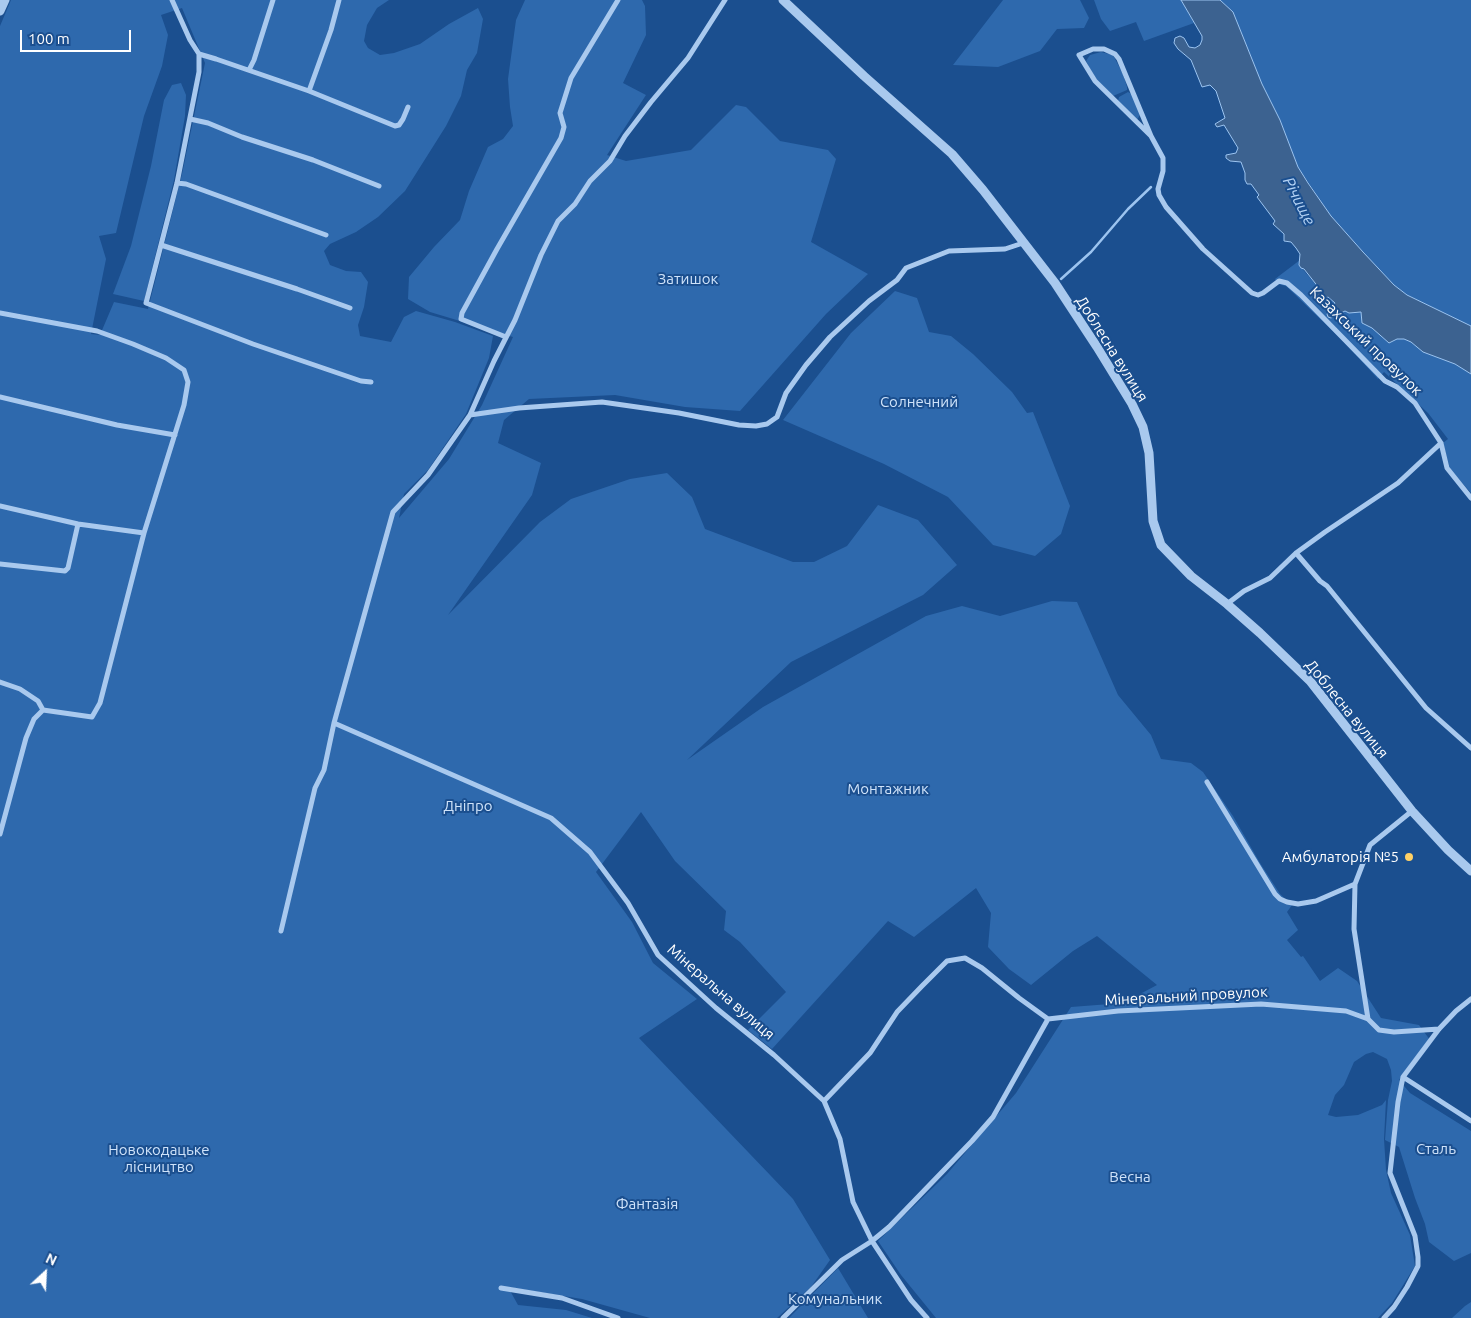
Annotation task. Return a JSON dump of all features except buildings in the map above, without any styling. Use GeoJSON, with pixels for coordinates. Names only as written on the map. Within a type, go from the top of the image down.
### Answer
{"type":"FeatureCollection","features":[{"type":"Feature","properties":{"kind":"street"},"geometry":{"type":"LineString","coordinates":[[0,11],[5,0]]}},
{"type":"Feature","properties":{"kind":"street"},"geometry":{"type":"LineString","coordinates":[[172,0],[198,54],[199,72],[177,183],[146,303],[252,344],[361,381],[371,382]]}},
{"type":"Feature","properties":{"kind":"street"},"geometry":{"type":"LineString","coordinates":[[249,70],[273,0]]}},
{"type":"Feature","properties":{"kind":"street"},"geometry":{"type":"LineString","coordinates":[[309,91],[328,39],[339,0]]}},
{"type":"Feature","properties":{"kind":"street"},"geometry":{"type":"LineString","coordinates":[[506,337],[461,319],[462,313],[496,249],[561,138],[564,128],[560,113],[571,78],[618,0]]}},
{"type":"Feature","properties":{"kind":"street"},"geometry":{"type":"LineString","coordinates":[[281,931],[315,788],[324,770],[334,723],[393,512],[428,475],[470,415],[558,221],[575,204],[590,182],[610,161],[625,136],[688,58],[725,0]]}},
{"type":"Feature","properties":{"kind":"street","name":"Доблесна вулиця"},"geometry":{"type":"LineString","coordinates":[[783,0],[864,76],[952,154],[983,190],[1055,283],[1132,404],[1143,427],[1149,453],[1153,521],[1161,545],[1191,576],[1260,633],[1310,681],[1412,811],[1448,850],[1471,871]]}},
{"type":"Feature","properties":{"kind":"street","name":"Казахський провулок"},"geometry":{"type":"LineString","coordinates":[[1151,136],[1095,81],[1079,55],[1093,48],[1111,51],[1115,54],[1151,136],[1163,158],[1163,171],[1158,189],[1159,195],[1166,207],[1203,249],[1252,293],[1258,295],[1263,293],[1279,281],[1287,283],[1385,381],[1397,387],[1415,403],[1441,443],[1447,468],[1471,498]]}},
{"type":"Feature","properties":{"kind":"street"},"geometry":{"type":"LineString","coordinates":[[198,54],[309,91],[395,126],[399,125],[408,107]]}},
{"type":"Feature","properties":{"kind":"street"},"geometry":{"type":"LineString","coordinates":[[190,119],[208,123],[242,138],[313,160],[379,186]]}},
{"type":"Feature","properties":{"kind":"street"},"geometry":{"type":"LineString","coordinates":[[177,183],[186,184],[326,234]]}},
{"type":"Feature","properties":{"kind":"street"},"geometry":{"type":"LineString","coordinates":[[470,415],[519,408],[602,402],[678,412],[739,425],[756,426],[767,424],[777,417],[786,393],[806,365],[830,337],[869,301],[897,280],[906,268],[949,251],[1005,249],[1023,243]]}},
{"type":"Feature","properties":{"kind":"street"},"geometry":{"type":"LineString","coordinates":[[161,245],[350,308]]}},
{"type":"Feature","properties":{"kind":"street"},"geometry":{"type":"LineString","coordinates":[[0,313],[97,331],[166,358],[184,370],[188,382],[175,435],[144,533],[100,703],[92,716],[43,710],[34,718],[26,738],[0,834]]}},
{"type":"Feature","properties":{"kind":"street"},"geometry":{"type":"LineString","coordinates":[[0,397],[63,410],[117,425],[175,435]]}},
{"type":"Feature","properties":{"kind":"street"},"geometry":{"type":"LineString","coordinates":[[1227,604],[1244,591],[1270,578],[1296,553],[1398,483],[1441,443]]}},
{"type":"Feature","properties":{"kind":"street"},"geometry":{"type":"LineString","coordinates":[[0,506],[78,524],[144,533]]}},
{"type":"Feature","properties":{"kind":"street"},"geometry":{"type":"LineString","coordinates":[[0,564],[65,571],[68,568],[78,524]]}},
{"type":"Feature","properties":{"kind":"street"},"geometry":{"type":"LineString","coordinates":[[1296,553],[1320,580],[1328,586],[1426,708],[1471,748]]}},
{"type":"Feature","properties":{"kind":"street"},"geometry":{"type":"LineString","coordinates":[[0,682],[20,689],[38,701],[43,710]]}},
{"type":"Feature","properties":{"kind":"street","name":"Мінеральна вулиця"},"geometry":{"type":"LineString","coordinates":[[334,723],[551,818],[590,852],[628,903],[658,956],[716,1008],[774,1055],[824,1101],[840,1139],[853,1202],[872,1241],[912,1300],[927,1318]]}},
{"type":"Feature","properties":{"kind":"street"},"geometry":{"type":"LineString","coordinates":[[1207,782],[1275,894],[1280,899],[1298,904],[1316,901],[1355,884]]}},
{"type":"Feature","properties":{"kind":"street"},"geometry":{"type":"LineString","coordinates":[[1368,1019],[1354,929],[1355,884],[1370,846],[1412,811]]}},
{"type":"Feature","properties":{"kind":"street"},"geometry":{"type":"LineString","coordinates":[[782,1318],[842,1260],[872,1241],[896,1220],[972,1141],[993,1117],[1048,1019],[982,968],[965,958],[947,961],[897,1012],[870,1053],[824,1101]]}},
{"type":"Feature","properties":{"kind":"street"},"geometry":{"type":"LineString","coordinates":[[1384,1318],[1408,1287],[1418,1266],[1415,1236],[1390,1173],[1398,1102],[1403,1078],[1439,1029],[1456,1011],[1471,999]]}},
{"type":"Feature","properties":{"kind":"street","name":"Мінеральний провулок"},"geometry":{"type":"LineString","coordinates":[[1048,1019],[1118,1011],[1261,1004],[1346,1011],[1368,1019],[1379,1030],[1394,1032],[1439,1029]]}},
{"type":"Feature","properties":{"kind":"street"},"geometry":{"type":"LineString","coordinates":[[1403,1078],[1471,1121]]}},
{"type":"Feature","properties":{"kind":"street"},"geometry":{"type":"LineString","coordinates":[[501,1288],[562,1298],[618,1318]]}},
{"type":"Feature","properties":{"kind":"green space"},"geometry":{"type":"Polygon","coordinates":[[[11,0],[389,0],[377,8],[367,25],[364,41],[368,48],[380,55],[394,53],[420,44],[449,24],[478,8],[483,19],[477,53],[467,70],[461,96],[446,126],[405,191],[378,217],[356,232],[330,244],[324,251],[330,265],[346,271],[361,272],[368,282],[364,307],[358,325],[360,336],[391,342],[404,317],[416,311],[455,322],[493,336],[489,358],[466,414],[428,470],[404,494],[399,518],[449,459],[482,405],[513,337],[430,312],[408,299],[409,277],[460,220],[469,191],[488,147],[503,139],[513,126],[508,79],[516,20],[525,0],[642,0],[645,6],[646,35],[623,83],[646,95],[607,155],[626,161],[691,150],[736,105],[746,107],[780,141],[828,150],[836,159],[811,242],[868,274],[826,314],[740,411],[685,407],[615,395],[529,399],[504,420],[498,443],[541,463],[532,495],[448,615],[540,522],[571,499],[630,479],[667,473],[692,497],[705,529],[793,562],[814,562],[847,546],[878,505],[918,520],[957,565],[923,595],[791,662],[687,760],[763,707],[926,616],[962,606],[1000,616],[1052,601],[1077,602],[1118,695],[1151,735],[1161,759],[1191,763],[1203,772],[1233,816],[1280,894],[1292,905],[1287,912],[1298,930],[1287,940],[1301,957],[1303,956],[1320,981],[1338,968],[1357,981],[1381,1018],[1419,1025],[1430,1040],[1399,1080],[1410,1093],[1471,1131],[1471,1253],[1454,1261],[1429,1242],[1425,1224],[1399,1147],[1385,1140],[1388,1100],[1392,1081],[1391,1070],[1387,1059],[1373,1052],[1354,1062],[1344,1085],[1335,1095],[1328,1115],[1336,1117],[1358,1115],[1382,1105],[1386,1100],[1384,1139],[1386,1170],[1391,1193],[1410,1235],[1415,1266],[1392,1303],[1378,1318],[936,1318],[901,1275],[878,1241],[947,1174],[1016,1093],[1071,1007],[1123,1003],[1157,985],[1097,936],[1073,951],[1031,985],[1009,969],[988,947],[991,913],[976,888],[914,937],[888,921],[772,1049],[748,1030],[786,992],[740,942],[724,930],[726,911],[675,861],[641,812],[596,872],[632,922],[653,963],[697,999],[639,1038],[793,1199],[830,1260],[811,1287],[777,1318],[650,1318],[582,1299],[508,1287],[518,1305],[566,1310],[592,1318],[0,1318],[0,26],[11,0]],[[182,8],[161,15],[168,35],[162,66],[144,116],[116,233],[99,236],[106,259],[91,334],[100,335],[114,302],[148,309],[182,174],[205,63],[182,8]]]}},
{"type":"Feature","properties":{"kind":"green space"},"geometry":{"type":"Polygon","coordinates":[[[1003,0],[1080,0],[1089,18],[1084,28],[1057,29],[1040,51],[998,67],[953,65],[1003,0]]]}},
{"type":"Feature","properties":{"kind":"green space"},"geometry":{"type":"Polygon","coordinates":[[[1094,0],[1181,0],[1194,23],[1144,41],[1136,22],[1110,31],[1101,19],[1094,0]]]}},
{"type":"Feature","properties":{"kind":"green space"},"geometry":{"type":"Polygon","coordinates":[[[1220,0],[1471,0],[1471,326],[1407,295],[1394,285],[1331,216],[1298,167],[1280,120],[1262,84],[1235,17],[1220,0]]]}},
{"type":"Feature","properties":{"kind":"green space"},"geometry":{"type":"Polygon","coordinates":[[[1101,52],[1113,55],[1123,74],[1127,90],[1113,96],[1095,78],[1086,61],[1090,55],[1101,52]]]}},
{"type":"Feature","properties":{"kind":"green space"},"geometry":{"type":"Polygon","coordinates":[[[181,83],[186,95],[185,116],[174,180],[144,301],[113,294],[131,246],[151,166],[164,100],[172,85],[181,83]]]}},
{"type":"Feature","properties":{"kind":"green space"},"geometry":{"type":"Polygon","coordinates":[[[1128,92],[1132,94],[1140,115],[1137,120],[1118,101],[1119,97],[1128,92]]]}},
{"type":"Feature","properties":{"kind":"green space"},"geometry":{"type":"Polygon","coordinates":[[[1300,260],[1299,265],[1319,288],[1316,294],[1328,296],[1335,303],[1327,314],[1345,311],[1349,313],[1362,312],[1362,323],[1372,328],[1389,343],[1397,339],[1404,339],[1423,352],[1455,364],[1471,374],[1471,493],[1450,469],[1443,443],[1448,439],[1428,413],[1384,372],[1378,379],[1342,340],[1286,286],[1278,284],[1275,279],[1300,260]]]}},
{"type":"Feature","properties":{"kind":"green space","name":"Солнечний"},"geometry":{"type":"Polygon","coordinates":[[[895,291],[917,298],[929,332],[951,336],[973,354],[1012,392],[1027,413],[1033,412],[1070,506],[1061,534],[1035,556],[993,545],[948,497],[884,464],[783,420],[851,333],[895,291]]]}},
{"type":"Feature","properties":{"kind":"green space","name":"Комунальник"},"geometry":{"type":"Polygon","coordinates":[[[838,1268],[868,1318],[789,1318],[838,1268]]]}},
{"type":"Feature","properties":{"kind":"green space"},"geometry":{"type":"Polygon","coordinates":[[[1471,1302],[1471,1318],[1452,1318],[1465,1306],[1471,1302]]]}},
{"type":"Feature","properties":{"kind":"water","name":"Річище"},"geometry":{"type":"Polygon","coordinates":[[[1181,0],[1220,0],[1233,12],[1262,84],[1280,120],[1298,167],[1308,183],[1331,216],[1394,285],[1407,295],[1471,326],[1471,374],[1455,364],[1423,352],[1404,339],[1397,339],[1389,343],[1372,328],[1362,323],[1361,312],[1349,313],[1345,311],[1331,318],[1328,317],[1327,314],[1335,303],[1328,297],[1322,300],[1315,294],[1319,288],[1299,265],[1300,254],[1291,242],[1284,241],[1284,234],[1273,224],[1275,221],[1257,197],[1259,195],[1251,184],[1247,184],[1241,162],[1230,161],[1226,158],[1226,155],[1236,153],[1238,148],[1224,125],[1217,127],[1215,124],[1225,118],[1216,91],[1210,85],[1202,87],[1191,60],[1174,43],[1175,38],[1180,36],[1184,38],[1189,47],[1195,48],[1200,45],[1202,40],[1202,36],[1181,0]]]}},
{"type":"Feature","properties":{"kind":"waterway"},"geometry":{"type":"LineString","coordinates":[[1061,279],[1091,252],[1128,209],[1151,187]]}},
{"type":"Feature","properties":{"kind":"place","name":"Амбулаторія №5"},"geometry":{"type":"Point","coordinates":[1409,857]}},
{"type":"Feature","properties":{"kind":"park label","name":"Затишок"},"geometry":{"type":"Point","coordinates":[688,279]}},
{"type":"Feature","properties":{"kind":"park label","name":"Монтажник"},"geometry":{"type":"Point","coordinates":[888,789]}},
{"type":"Feature","properties":{"kind":"park label","name":"Дніпро"},"geometry":{"type":"Point","coordinates":[468,806]}},
{"type":"Feature","properties":{"kind":"park label","name":"Сталь"},"geometry":{"type":"Point","coordinates":[1436,1149]}},
{"type":"Feature","properties":{"kind":"park label","name":"Новокодацьке лісництво"},"geometry":{"type":"Point","coordinates":[159,1158]}},
{"type":"Feature","properties":{"kind":"park label","name":"Весна"},"geometry":{"type":"Point","coordinates":[1130,1177]}},
{"type":"Feature","properties":{"kind":"park label","name":"Фантазія"},"geometry":{"type":"Point","coordinates":[647,1204]}}]}
